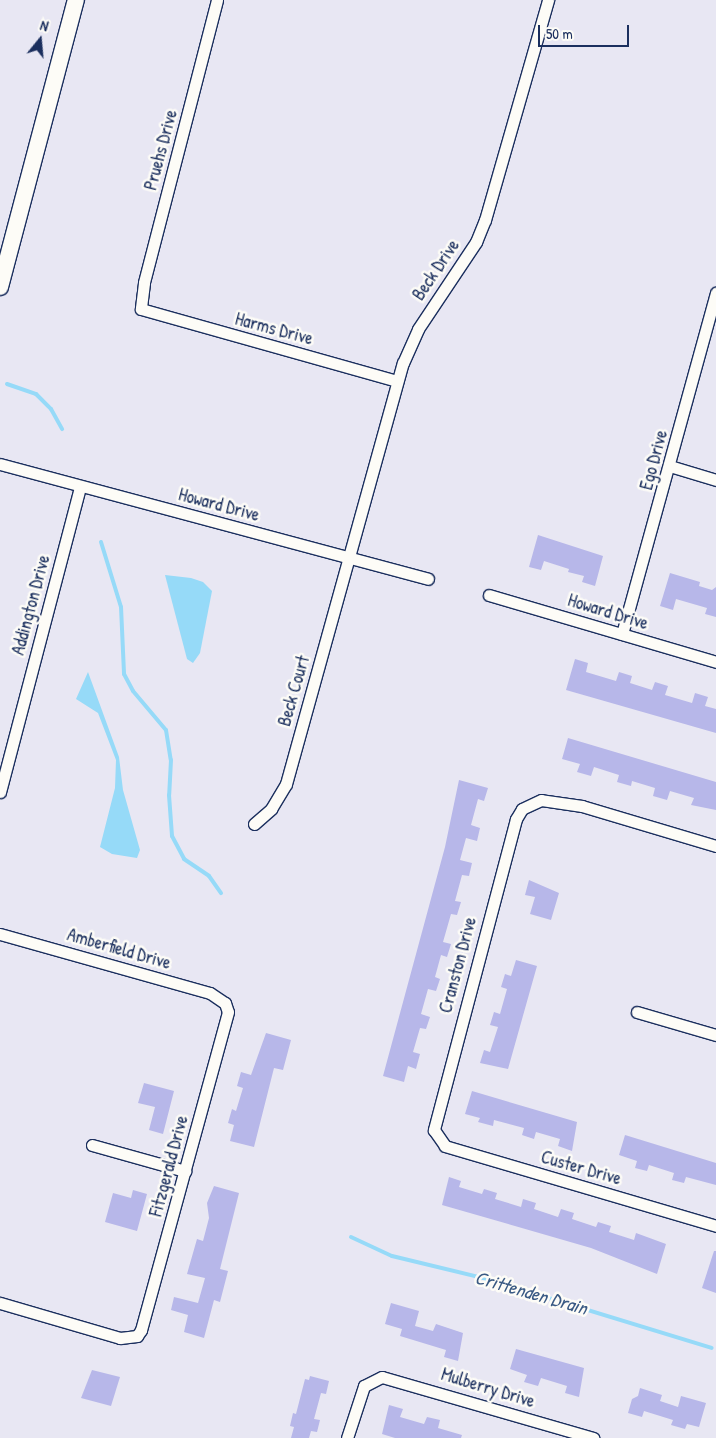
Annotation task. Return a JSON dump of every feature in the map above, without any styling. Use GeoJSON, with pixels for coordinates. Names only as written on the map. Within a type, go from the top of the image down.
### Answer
{"type":"FeatureCollection","features":[{"type":"Feature","properties":{"kind":"street"},"geometry":{"type":"LineString","coordinates":[[0,286],[76,0]]}},
{"type":"Feature","properties":{"kind":"street","name":"Pruehs Drive"},"geometry":{"type":"LineString","coordinates":[[141,309],[144,283],[217,0]]}},
{"type":"Feature","properties":{"kind":"street","name":"Beck Drive"},"geometry":{"type":"LineString","coordinates":[[349,558],[397,381],[418,329],[476,242],[485,220],[548,0]]}},
{"type":"Feature","properties":{"kind":"street","name":"Ego Drive"},"geometry":{"type":"LineString","coordinates":[[622,634],[670,466],[716,293]]}},
{"type":"Feature","properties":{"kind":"street","name":"Harms Drive"},"geometry":{"type":"LineString","coordinates":[[141,309],[397,381]]}},
{"type":"Feature","properties":{"kind":"street","name":"Howard Drive"},"geometry":{"type":"LineString","coordinates":[[0,464],[428,579]]}},
{"type":"Feature","properties":{"kind":"street"},"geometry":{"type":"LineString","coordinates":[[670,466],[716,480]]}},
{"type":"Feature","properties":{"kind":"street","name":"Addington Drive"},"geometry":{"type":"LineString","coordinates":[[0,792],[80,486]]}},
{"type":"Feature","properties":{"kind":"street","name":"Beck Court"},"geometry":{"type":"LineString","coordinates":[[254,824],[271,809],[286,784],[349,558]]}},
{"type":"Feature","properties":{"kind":"street","name":"Howard Drive"},"geometry":{"type":"LineString","coordinates":[[489,595],[716,662]]}},
{"type":"Feature","properties":{"kind":"street","name":"Cranston Drive"},"geometry":{"type":"LineString","coordinates":[[439,1140],[434,1130],[440,1100],[516,819],[530,804],[541,800],[582,806],[716,846]]}},
{"type":"Feature","properties":{"kind":"street","name":"Amberfield Drive"},"geometry":{"type":"LineString","coordinates":[[0,934],[210,994],[225,1004]]}},
{"type":"Feature","properties":{"kind":"street","name":"Fitzgerald Drive"},"geometry":{"type":"LineString","coordinates":[[0,1303],[120,1338],[137,1336],[145,1322],[227,1020],[225,1004]]}},
{"type":"Feature","properties":{"kind":"street"},"geometry":{"type":"LineString","coordinates":[[637,1012],[716,1035]]}},
{"type":"Feature","properties":{"kind":"street","name":"Custer Drive"},"geometry":{"type":"LineString","coordinates":[[439,1140],[445,1146],[716,1226]]}},
{"type":"Feature","properties":{"kind":"street"},"geometry":{"type":"LineString","coordinates":[[92,1146],[185,1171]]}},
{"type":"Feature","properties":{"kind":"street","name":"Mulberry Drive"},"geometry":{"type":"LineString","coordinates":[[347,1438],[358,1397],[364,1386],[382,1377],[593,1438]]}},
{"type":"Feature","properties":{"kind":"water"},"geometry":{"type":"Polygon","coordinates":[[[165,575],[191,578],[203,582],[212,591],[200,653],[193,663],[187,659],[165,575]]]}},
{"type":"Feature","properties":{"kind":"water"},"geometry":{"type":"Polygon","coordinates":[[[88,672],[119,757],[123,790],[140,850],[137,858],[112,854],[100,847],[115,788],[116,760],[98,713],[76,699],[88,672]]]}},
{"type":"Feature","properties":{"kind":"building"},"geometry":{"type":"Polygon","coordinates":[[[538,535],[603,556],[595,586],[582,582],[584,576],[568,572],[569,569],[544,561],[541,570],[529,567],[538,535]]]}},
{"type":"Feature","properties":{"kind":"building"},"geometry":{"type":"Polygon","coordinates":[[[670,573],[700,582],[699,586],[712,590],[716,587],[716,617],[705,614],[707,608],[676,599],[673,610],[660,606],[670,573]]]}},
{"type":"Feature","properties":{"kind":"building"},"geometry":{"type":"Polygon","coordinates":[[[575,659],[588,663],[586,672],[616,681],[619,672],[632,676],[630,683],[652,690],[655,682],[668,686],[665,695],[692,703],[695,693],[708,697],[705,706],[716,709],[716,733],[566,690],[575,659]]]}},
{"type":"Feature","properties":{"kind":"building"},"geometry":{"type":"Polygon","coordinates":[[[568,738],[716,782],[716,810],[691,805],[694,798],[670,791],[667,800],[653,796],[655,788],[632,781],[631,786],[617,782],[619,775],[594,767],[591,776],[577,772],[580,764],[562,759],[568,738]]]}},
{"type":"Feature","properties":{"kind":"building"},"geometry":{"type":"Polygon","coordinates":[[[459,780],[488,788],[484,801],[478,799],[471,825],[480,828],[477,841],[466,838],[460,860],[472,863],[469,876],[462,875],[455,901],[461,902],[457,915],[451,914],[443,942],[451,944],[447,957],[441,955],[435,977],[440,979],[436,991],[428,989],[421,1014],[430,1017],[426,1029],[420,1028],[413,1052],[420,1054],[416,1069],[408,1066],[404,1082],[383,1076],[445,847],[459,780]]]}},
{"type":"Feature","properties":{"kind":"building"},"geometry":{"type":"Polygon","coordinates":[[[529,880],[559,893],[551,920],[530,914],[535,897],[525,895],[529,880]]]}},
{"type":"Feature","properties":{"kind":"building"},"geometry":{"type":"Polygon","coordinates":[[[516,960],[537,966],[508,1069],[480,1063],[484,1050],[490,1052],[498,1027],[490,1025],[494,1012],[500,1014],[507,989],[501,987],[505,974],[511,976],[516,960]]]}},
{"type":"Feature","properties":{"kind":"building"},"geometry":{"type":"Polygon","coordinates":[[[266,1033],[291,1040],[283,1070],[274,1068],[254,1147],[230,1141],[234,1125],[228,1123],[232,1109],[236,1111],[243,1088],[237,1086],[241,1072],[251,1075],[266,1033]]]}},
{"type":"Feature","properties":{"kind":"building"},"geometry":{"type":"Polygon","coordinates":[[[144,1083],[174,1091],[163,1134],[149,1130],[155,1107],[138,1103],[144,1083]]]}},
{"type":"Feature","properties":{"kind":"building"},"geometry":{"type":"Polygon","coordinates":[[[472,1091],[577,1122],[572,1151],[558,1146],[560,1139],[536,1132],[534,1139],[522,1135],[524,1128],[494,1120],[493,1126],[478,1122],[480,1118],[465,1114],[472,1091]]]}},
{"type":"Feature","properties":{"kind":"building"},"geometry":{"type":"Polygon","coordinates":[[[625,1135],[716,1163],[716,1185],[686,1177],[684,1183],[672,1180],[674,1173],[649,1165],[647,1171],[635,1168],[637,1161],[619,1155],[625,1135]]]}},
{"type":"Feature","properties":{"kind":"building"},"geometry":{"type":"Polygon","coordinates":[[[449,1177],[461,1181],[459,1187],[482,1194],[484,1189],[497,1193],[495,1199],[521,1207],[523,1199],[536,1203],[534,1209],[558,1217],[561,1209],[574,1213],[572,1219],[596,1227],[598,1222],[611,1226],[609,1232],[634,1240],[636,1233],[666,1244],[657,1274],[591,1248],[442,1205],[449,1177]]]}},
{"type":"Feature","properties":{"kind":"building"},"geometry":{"type":"Polygon","coordinates":[[[214,1186],[239,1193],[220,1269],[228,1271],[220,1302],[214,1300],[204,1338],[184,1332],[188,1315],[171,1310],[174,1297],[198,1303],[205,1278],[187,1274],[197,1239],[203,1241],[209,1218],[207,1203],[214,1186]]]}},
{"type":"Feature","properties":{"kind":"building"},"geometry":{"type":"Polygon","coordinates":[[[133,1190],[147,1194],[137,1231],[105,1222],[113,1193],[131,1198],[133,1190]]]}},
{"type":"Feature","properties":{"kind":"building"},"geometry":{"type":"Polygon","coordinates":[[[714,1251],[716,1251],[716,1293],[702,1288],[714,1251]]]}},
{"type":"Feature","properties":{"kind":"building"},"geometry":{"type":"Polygon","coordinates":[[[391,1303],[419,1311],[415,1326],[433,1331],[436,1324],[463,1333],[458,1361],[444,1357],[446,1350],[400,1336],[402,1329],[385,1324],[391,1303]]]}},
{"type":"Feature","properties":{"kind":"building"},"geometry":{"type":"Polygon","coordinates":[[[516,1349],[584,1368],[579,1397],[565,1393],[567,1386],[541,1378],[538,1386],[524,1382],[527,1375],[510,1369],[516,1349]]]}},
{"type":"Feature","properties":{"kind":"building"},"geometry":{"type":"Polygon","coordinates":[[[92,1370],[120,1377],[111,1406],[81,1398],[92,1370]]]}},
{"type":"Feature","properties":{"kind":"building"},"geometry":{"type":"Polygon","coordinates":[[[310,1376],[329,1381],[326,1394],[321,1393],[314,1419],[320,1420],[317,1432],[311,1431],[309,1438],[291,1438],[294,1427],[290,1426],[293,1413],[296,1414],[305,1379],[309,1380],[310,1376]]]}},
{"type":"Feature","properties":{"kind":"building"},"geometry":{"type":"Polygon","coordinates":[[[640,1388],[662,1395],[660,1401],[678,1407],[681,1396],[706,1403],[699,1427],[687,1424],[685,1429],[671,1425],[673,1420],[644,1411],[642,1417],[628,1413],[632,1399],[638,1396],[640,1388]]]}},
{"type":"Feature","properties":{"kind":"building"},"geometry":{"type":"Polygon","coordinates":[[[389,1405],[403,1409],[400,1417],[424,1424],[427,1417],[440,1420],[438,1428],[462,1435],[461,1438],[395,1438],[382,1434],[389,1405]]]}},
{"type":"Feature","properties":{"kind":"waterway","name":"Crittenden Drain"},"geometry":{"type":"LineString","coordinates":[[7,384],[36,394],[51,409],[62,429]]}},
{"type":"Feature","properties":{"kind":"waterway","name":"Crittenden Drain"},"geometry":{"type":"LineString","coordinates":[[101,542],[121,607],[124,674],[133,691],[166,730],[171,760],[169,795],[172,836],[184,859],[209,876],[221,893]]}},
{"type":"Feature","properties":{"kind":"waterway","name":"Crittenden Drain"},"geometry":{"type":"LineString","coordinates":[[351,1237],[392,1256],[483,1278],[712,1348]]}}]}
